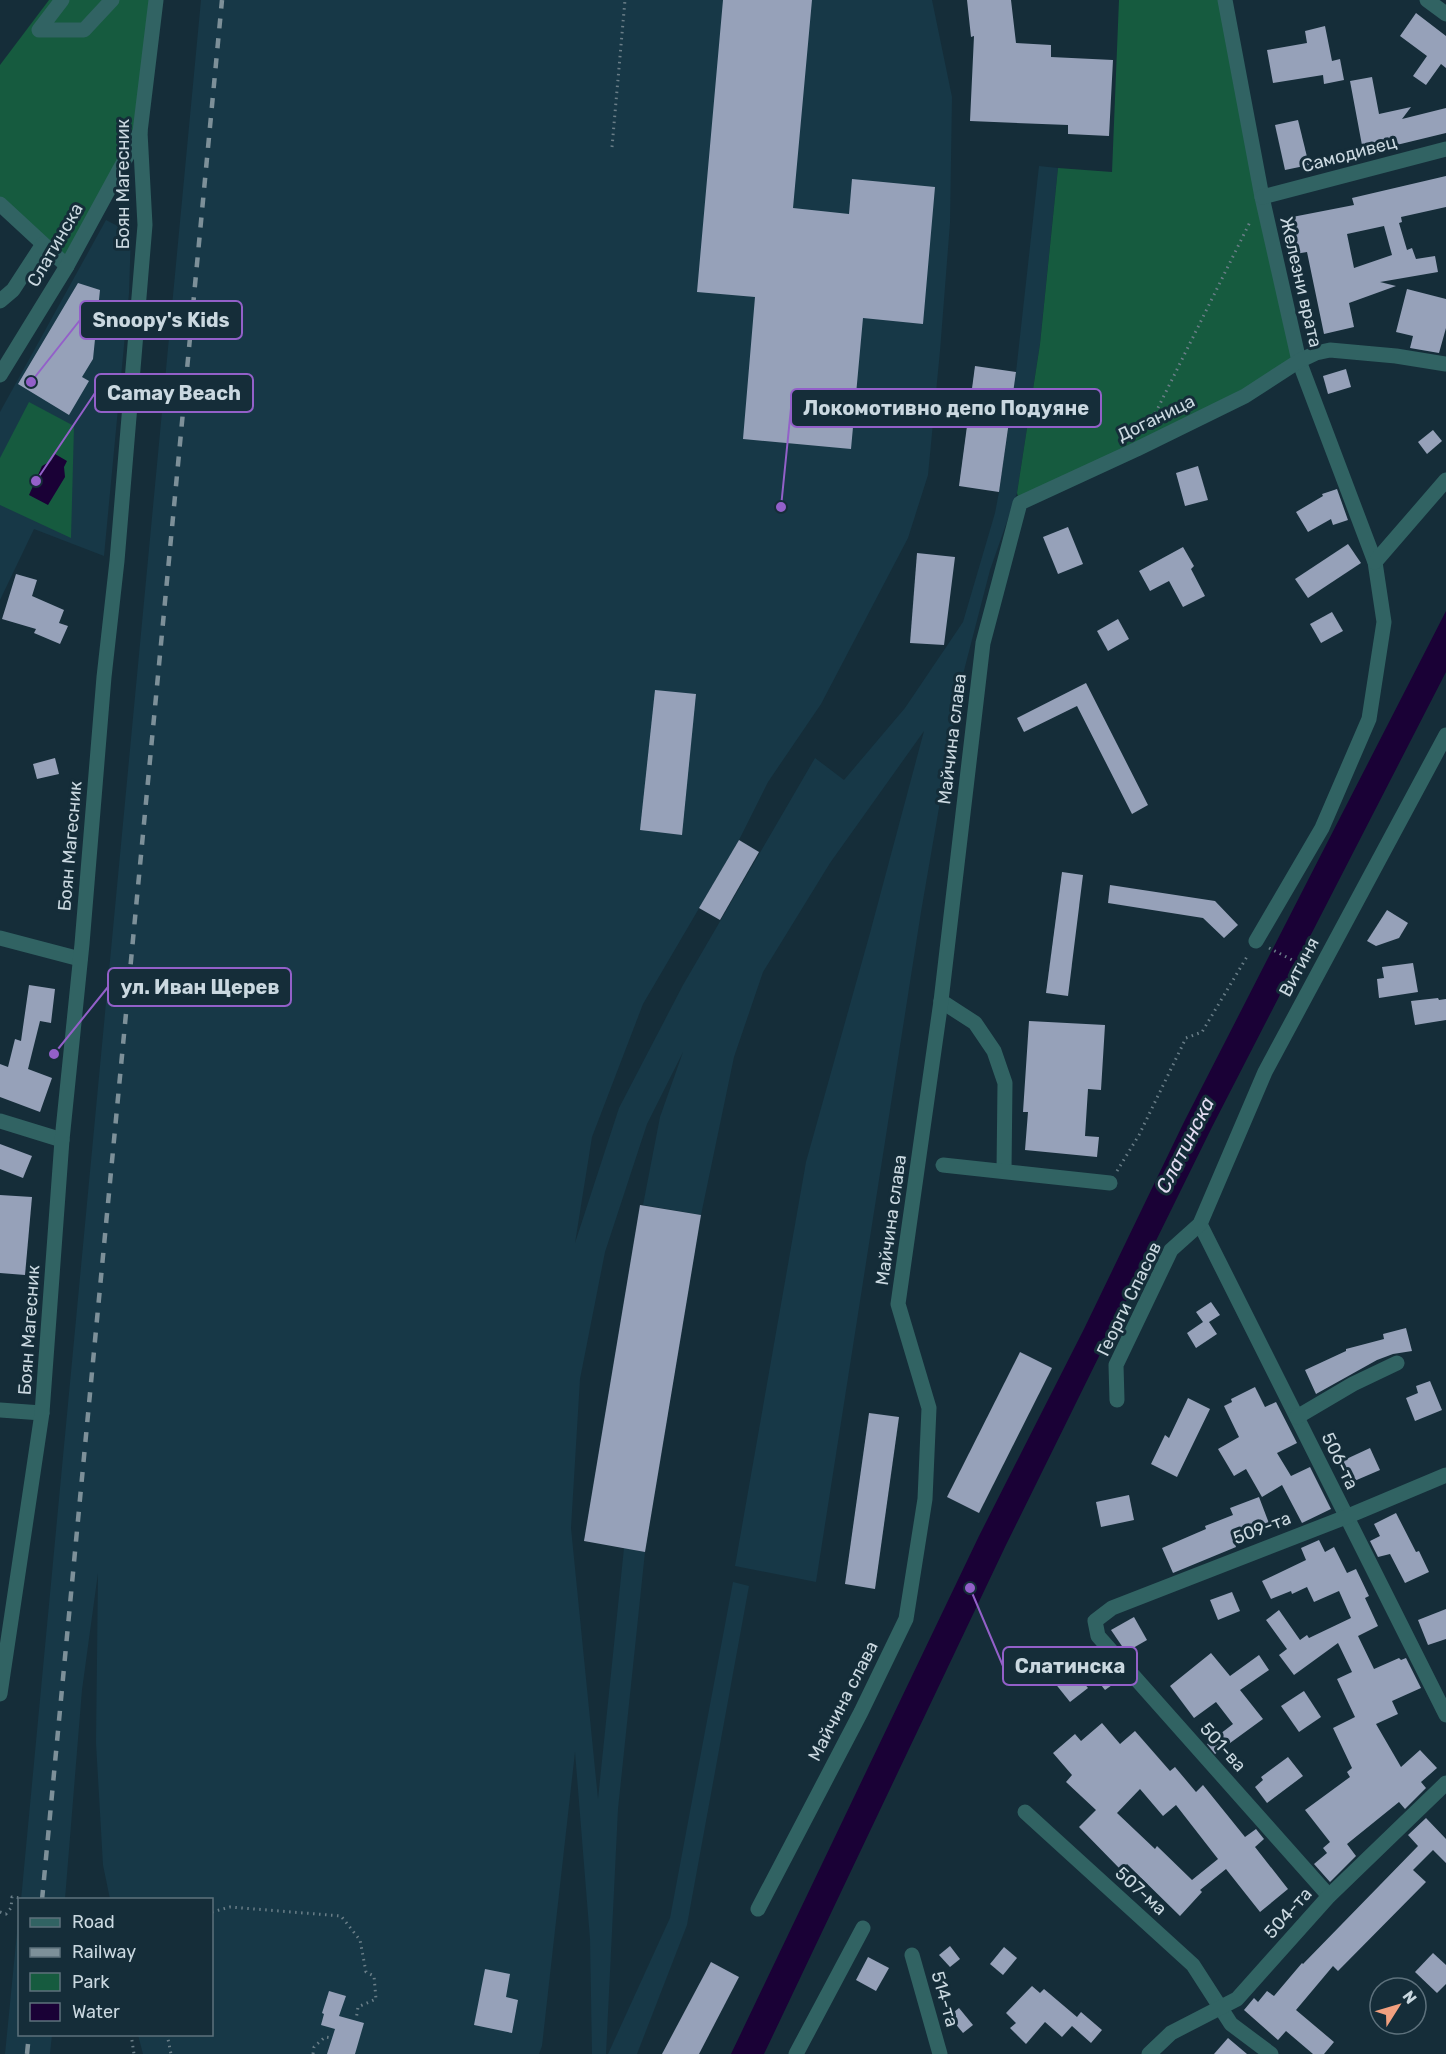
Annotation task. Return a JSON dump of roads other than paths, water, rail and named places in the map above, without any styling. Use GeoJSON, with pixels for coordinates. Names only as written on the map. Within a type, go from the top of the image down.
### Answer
{"type":"FeatureCollection","features":[{"type":"Feature","properties":{"kind":"street"},"geometry":{"type":"LineString","coordinates":[[62,0],[39,30],[84,30],[112,0]]}},
{"type":"Feature","properties":{"kind":"street","name":"Боян Магесник"},"geometry":{"type":"LineString","coordinates":[[0,1694],[4,1645],[42,1413],[62,1140],[104,677],[118,549],[145,225],[140,132],[156,0]]}},
{"type":"Feature","properties":{"kind":"street","name":"Железни врата"},"geometry":{"type":"LineString","coordinates":[[1225,0],[1262,197],[1299,361],[1375,562]]}},
{"type":"Feature","properties":{"kind":"street"},"geometry":{"type":"LineString","coordinates":[[1428,0],[1446,14]]}},
{"type":"Feature","properties":{"kind":"street","name":"Слатинска"},"geometry":{"type":"LineString","coordinates":[[0,375],[67,266],[140,132]]}},
{"type":"Feature","properties":{"kind":"street","name":"Самодивец"},"geometry":{"type":"LineString","coordinates":[[1262,197],[1446,149]]}},
{"type":"Feature","properties":{"kind":"street"},"geometry":{"type":"LineString","coordinates":[[0,204],[67,266]]}},
{"type":"Feature","properties":{"kind":"street"},"geometry":{"type":"LineString","coordinates":[[0,301],[13,290],[43,244]]}},
{"type":"Feature","properties":{"kind":"street","name":"Доганица"},"geometry":{"type":"LineString","coordinates":[[983,643],[1020,503],[1245,396],[1299,361],[1316,353],[1330,350],[1396,356],[1446,364]]}},
{"type":"Feature","properties":{"kind":"street"},"geometry":{"type":"LineString","coordinates":[[1256,941],[1322,828],[1369,718],[1384,622],[1375,562],[1446,480]]}},
{"type":"Feature","properties":{"kind":"street","name":"Майчина слава"},"geometry":{"type":"LineString","coordinates":[[758,1909],[861,1712],[906,1619],[925,1499],[929,1408],[898,1305],[941,1001],[983,643]]}},
{"type":"Feature","properties":{"kind":"street","name":"Витиня"},"geometry":{"type":"LineString","coordinates":[[1200,1224],[1265,1072],[1446,735]]}},
{"type":"Feature","properties":{"kind":"street"},"geometry":{"type":"LineString","coordinates":[[0,938],[80,959]]}},
{"type":"Feature","properties":{"kind":"street"},"geometry":{"type":"LineString","coordinates":[[941,1001],[975,1023],[994,1051],[1005,1083],[1004,1171]]}},
{"type":"Feature","properties":{"kind":"street"},"geometry":{"type":"LineString","coordinates":[[0,1121],[62,1140]]}},
{"type":"Feature","properties":{"kind":"street"},"geometry":{"type":"LineString","coordinates":[[943,1165],[1110,1183]]}},
{"type":"Feature","properties":{"kind":"street","name":"Георги Спасов"},"geometry":{"type":"LineString","coordinates":[[1116,1400],[1116,1365],[1121,1354],[1171,1250],[1200,1224]]}},
{"type":"Feature","properties":{"kind":"street","name":"506-та"},"geometry":{"type":"LineString","coordinates":[[1200,1224],[1232,1292],[1446,1715]]}},
{"type":"Feature","properties":{"kind":"street"},"geometry":{"type":"LineString","coordinates":[[1297,1417],[1353,1384],[1396,1363]]}},
{"type":"Feature","properties":{"kind":"street"},"geometry":{"type":"LineString","coordinates":[[0,1410],[42,1413]]}},
{"type":"Feature","properties":{"kind":"street","name":"509-та"},"geometry":{"type":"LineString","coordinates":[[1095,1621],[1112,1608],[1346,1517],[1446,1475]]}},
{"type":"Feature","properties":{"kind":"street","name":"501-ва"},"geometry":{"type":"LineString","coordinates":[[1095,1621],[1098,1636],[1329,1896]]}},
{"type":"Feature","properties":{"kind":"street","name":"504-та"},"geometry":{"type":"LineString","coordinates":[[1149,2054],[1171,2033],[1237,1999],[1329,1896],[1446,1783]]}},
{"type":"Feature","properties":{"kind":"street","name":"507-ма"},"geometry":{"type":"LineString","coordinates":[[1025,1812],[1193,1965],[1231,2024],[1271,2054]]}},
{"type":"Feature","properties":{"kind":"street"},"geometry":{"type":"LineString","coordinates":[[796,2054],[863,1928]]}},
{"type":"Feature","properties":{"kind":"street","name":"514-та"},"geometry":{"type":"LineString","coordinates":[[912,1955],[940,2054]]}},
{"type":"Feature","properties":{"kind":"water"},"geometry":{"type":"Polygon","coordinates":[[[55,454],[67,461],[64,467],[65,477],[48,505],[29,495],[42,466],[51,461],[55,454]]]}},
{"type":"Feature","properties":{"kind":"water"},"geometry":{"type":"Polygon","coordinates":[[[1446,611],[1446,672],[1212,1127],[1005,1547],[764,2054],[731,2054],[979,1536],[1084,1329],[1184,1122],[1446,611]]]}},
{"type":"Feature","properties":{"kind":"railway"},"geometry":{"type":"LineString","coordinates":[[42,1898],[222,0]]}},
{"type":"Feature","properties":{"kind":"railway"},"geometry":{"type":"LineString","coordinates":[[27,2054],[29,2036]]}},
{"type":"Feature","properties":{"kind":"place","name":"Snoopy's Kids"},"geometry":{"type":"Point","coordinates":[31,382]}},
{"type":"Feature","properties":{"kind":"place","name":"Camay Beach"},"geometry":{"type":"Point","coordinates":[36,481]}},
{"type":"Feature","properties":{"kind":"place","name":"Локомотивно депо Подуяне"},"geometry":{"type":"Point","coordinates":[781,507]}},
{"type":"Feature","properties":{"kind":"place","name":"ул. Иван Щерев"},"geometry":{"type":"Point","coordinates":[54,1054]}},
{"type":"Feature","properties":{"kind":"place","name":"Слатинска"},"geometry":{"type":"Point","coordinates":[970,1588]}}]}
